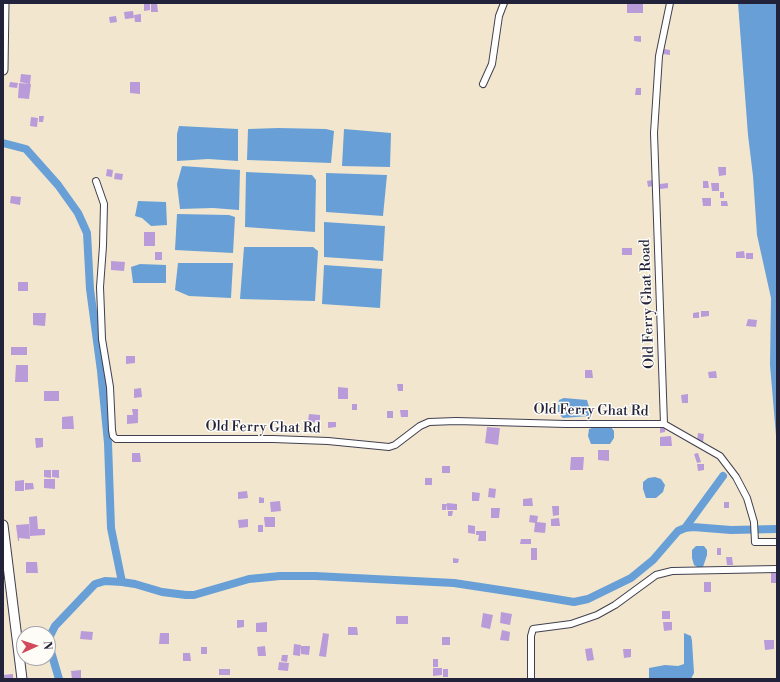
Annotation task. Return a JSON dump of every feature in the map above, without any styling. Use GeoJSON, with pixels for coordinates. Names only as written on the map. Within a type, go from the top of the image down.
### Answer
{"type":"FeatureCollection","features":[{"type":"Feature","properties":{"kind":"main road"},"geometry":{"type":"LineString","coordinates":[[3,70],[4,3]]}},
{"type":"Feature","properties":{"kind":"main road"},"geometry":{"type":"LineString","coordinates":[[3,525],[22,679]]}},
{"type":"Feature","properties":{"kind":"street"},"geometry":{"type":"LineString","coordinates":[[483,84],[492,64],[499,16],[504,3]]}},
{"type":"Feature","properties":{"kind":"street","name":"Old Ferry Ghat Road"},"geometry":{"type":"LineString","coordinates":[[664,424],[654,133],[659,56],[670,3]]}},
{"type":"Feature","properties":{"kind":"street","name":"Old Ferry Ghat Rd"},"geometry":{"type":"LineString","coordinates":[[96,181],[104,204],[100,287],[102,339],[110,387],[112,430],[113,436],[116,438],[328,441],[389,447],[395,445],[420,426],[429,422],[456,421],[664,424]]}},
{"type":"Feature","properties":{"kind":"street"},"geometry":{"type":"LineString","coordinates":[[664,424],[720,456],[736,477],[746,498],[754,522],[755,542],[777,542]]}},
{"type":"Feature","properties":{"kind":"street"},"geometry":{"type":"LineString","coordinates":[[531,679],[531,636],[533,629],[571,624],[597,615],[615,605],[656,575],[672,571],[777,568]]}},
{"type":"Feature","properties":{"kind":"water"},"geometry":{"type":"Polygon","coordinates":[[[738,3],[777,3],[777,447],[770,365],[771,298],[757,235],[738,3]]]}},
{"type":"Feature","properties":{"kind":"water"},"geometry":{"type":"Polygon","coordinates":[[[179,126],[238,129],[238,161],[208,159],[177,161],[177,134],[179,126]]]}},
{"type":"Feature","properties":{"kind":"water"},"geometry":{"type":"Polygon","coordinates":[[[248,129],[326,129],[334,131],[331,163],[247,160],[248,129]]]}},
{"type":"Feature","properties":{"kind":"water"},"geometry":{"type":"Polygon","coordinates":[[[344,129],[391,133],[390,167],[342,166],[344,129]]]}},
{"type":"Feature","properties":{"kind":"water"},"geometry":{"type":"Polygon","coordinates":[[[182,166],[240,170],[239,210],[213,208],[180,209],[177,184],[182,166]]]}},
{"type":"Feature","properties":{"kind":"water"},"geometry":{"type":"Polygon","coordinates":[[[246,172],[312,175],[316,180],[315,232],[245,227],[246,172]]]}},
{"type":"Feature","properties":{"kind":"water"},"geometry":{"type":"Polygon","coordinates":[[[326,173],[387,175],[383,216],[326,212],[326,173]]]}},
{"type":"Feature","properties":{"kind":"water"},"geometry":{"type":"Polygon","coordinates":[[[138,201],[166,202],[167,225],[151,226],[142,218],[135,216],[138,201]]]}},
{"type":"Feature","properties":{"kind":"water"},"geometry":{"type":"Polygon","coordinates":[[[177,214],[229,215],[235,217],[233,253],[175,250],[177,214]]]}},
{"type":"Feature","properties":{"kind":"water"},"geometry":{"type":"Polygon","coordinates":[[[324,222],[385,226],[383,261],[324,257],[324,222]]]}},
{"type":"Feature","properties":{"kind":"water"},"geometry":{"type":"Polygon","coordinates":[[[244,247],[313,247],[318,251],[315,301],[240,299],[244,247]]]}},
{"type":"Feature","properties":{"kind":"water"},"geometry":{"type":"Polygon","coordinates":[[[178,263],[233,263],[231,298],[189,296],[175,290],[178,263]]]}},
{"type":"Feature","properties":{"kind":"water"},"geometry":{"type":"Polygon","coordinates":[[[140,264],[166,265],[166,283],[133,283],[131,267],[140,264]]]}},
{"type":"Feature","properties":{"kind":"water"},"geometry":{"type":"Polygon","coordinates":[[[324,265],[382,269],[380,308],[322,304],[324,265]]]}},
{"type":"Feature","properties":{"kind":"water"},"geometry":{"type":"Polygon","coordinates":[[[564,398],[587,400],[589,416],[563,418],[558,413],[558,404],[559,400],[564,398]]]}},
{"type":"Feature","properties":{"kind":"water"},"geometry":{"type":"Polygon","coordinates":[[[611,427],[614,431],[614,438],[610,444],[591,444],[588,436],[589,429],[611,427]]]}},
{"type":"Feature","properties":{"kind":"water"},"geometry":{"type":"Polygon","coordinates":[[[655,477],[661,479],[665,485],[663,492],[656,498],[646,498],[643,489],[643,482],[648,478],[655,477]]]}},
{"type":"Feature","properties":{"kind":"water"},"geometry":{"type":"Polygon","coordinates":[[[696,546],[704,546],[707,550],[703,567],[699,568],[694,565],[692,558],[692,550],[696,546]]]}},
{"type":"Feature","properties":{"kind":"water"},"geometry":{"type":"Polygon","coordinates":[[[684,633],[691,636],[692,641],[694,673],[691,679],[649,679],[649,668],[665,665],[678,666],[684,664],[684,633]]]}},
{"type":"Feature","properties":{"kind":"building"},"geometry":{"type":"Polygon","coordinates":[[[144,3],[150,3],[150,10],[144,11],[144,3]]]}},
{"type":"Feature","properties":{"kind":"building"},"geometry":{"type":"Polygon","coordinates":[[[151,3],[157,3],[158,12],[151,12],[151,3]]]}},
{"type":"Feature","properties":{"kind":"building"},"geometry":{"type":"Polygon","coordinates":[[[627,3],[643,3],[643,13],[627,13],[627,3]]]}},
{"type":"Feature","properties":{"kind":"building"},"geometry":{"type":"Polygon","coordinates":[[[133,11],[134,18],[125,19],[124,12],[133,11]]]}},
{"type":"Feature","properties":{"kind":"building"},"geometry":{"type":"Polygon","coordinates":[[[141,14],[141,22],[135,22],[134,15],[141,14]]]}},
{"type":"Feature","properties":{"kind":"building"},"geometry":{"type":"Polygon","coordinates":[[[116,16],[117,22],[110,23],[109,17],[116,16]]]}},
{"type":"Feature","properties":{"kind":"building"},"geometry":{"type":"Polygon","coordinates":[[[634,36],[641,36],[641,42],[634,41],[634,36]]]}},
{"type":"Feature","properties":{"kind":"building"},"geometry":{"type":"Polygon","coordinates":[[[664,49],[670,50],[670,55],[663,54],[664,49]]]}},
{"type":"Feature","properties":{"kind":"building"},"geometry":{"type":"Polygon","coordinates":[[[21,74],[31,75],[30,84],[20,82],[21,74]]]}},
{"type":"Feature","properties":{"kind":"building"},"geometry":{"type":"Polygon","coordinates":[[[10,82],[18,83],[17,88],[9,87],[10,82]]]}},
{"type":"Feature","properties":{"kind":"building"},"geometry":{"type":"Polygon","coordinates":[[[130,82],[140,82],[140,94],[130,93],[130,82]]]}},
{"type":"Feature","properties":{"kind":"building"},"geometry":{"type":"Polygon","coordinates":[[[19,83],[31,84],[29,99],[18,98],[19,83]]]}},
{"type":"Feature","properties":{"kind":"building"},"geometry":{"type":"Polygon","coordinates":[[[636,88],[641,88],[641,95],[635,95],[636,88]]]}},
{"type":"Feature","properties":{"kind":"building"},"geometry":{"type":"Polygon","coordinates":[[[39,116],[44,116],[43,122],[39,122],[39,116]]]}},
{"type":"Feature","properties":{"kind":"building"},"geometry":{"type":"Polygon","coordinates":[[[31,117],[38,118],[37,127],[30,126],[31,117]]]}},
{"type":"Feature","properties":{"kind":"building"},"geometry":{"type":"Polygon","coordinates":[[[718,167],[726,167],[726,175],[719,176],[718,167]]]}},
{"type":"Feature","properties":{"kind":"building"},"geometry":{"type":"Polygon","coordinates":[[[107,169],[113,170],[112,177],[106,176],[107,169]]]}},
{"type":"Feature","properties":{"kind":"building"},"geometry":{"type":"Polygon","coordinates":[[[115,173],[123,174],[122,180],[114,179],[115,173]]]}},
{"type":"Feature","properties":{"kind":"building"},"geometry":{"type":"Polygon","coordinates":[[[653,180],[653,186],[648,187],[647,181],[653,180]]]}},
{"type":"Feature","properties":{"kind":"building"},"geometry":{"type":"Polygon","coordinates":[[[703,181],[708,181],[709,188],[703,188],[703,181]]]}},
{"type":"Feature","properties":{"kind":"building"},"geometry":{"type":"Polygon","coordinates":[[[668,183],[668,188],[660,189],[660,184],[668,183]]]}},
{"type":"Feature","properties":{"kind":"building"},"geometry":{"type":"Polygon","coordinates":[[[711,183],[719,183],[719,191],[712,191],[711,183]]]}},
{"type":"Feature","properties":{"kind":"building"},"geometry":{"type":"Polygon","coordinates":[[[720,192],[724,192],[724,198],[720,198],[720,192]]]}},
{"type":"Feature","properties":{"kind":"building"},"geometry":{"type":"Polygon","coordinates":[[[11,196],[21,197],[20,205],[10,203],[11,196]]]}},
{"type":"Feature","properties":{"kind":"building"},"geometry":{"type":"Polygon","coordinates":[[[702,198],[711,198],[711,206],[703,206],[702,198]]]}},
{"type":"Feature","properties":{"kind":"building"},"geometry":{"type":"Polygon","coordinates":[[[721,201],[727,201],[728,206],[721,206],[721,201]]]}},
{"type":"Feature","properties":{"kind":"building"},"geometry":{"type":"Polygon","coordinates":[[[144,232],[155,232],[155,246],[144,246],[144,232]]]}},
{"type":"Feature","properties":{"kind":"building"},"geometry":{"type":"Polygon","coordinates":[[[622,248],[632,248],[632,255],[622,255],[622,248]]]}},
{"type":"Feature","properties":{"kind":"building"},"geometry":{"type":"Polygon","coordinates":[[[744,251],[745,258],[736,258],[736,252],[744,251]]]}},
{"type":"Feature","properties":{"kind":"building"},"geometry":{"type":"Polygon","coordinates":[[[155,252],[162,252],[162,260],[155,260],[155,252]]]}},
{"type":"Feature","properties":{"kind":"building"},"geometry":{"type":"Polygon","coordinates":[[[746,253],[753,253],[753,259],[746,259],[746,253]]]}},
{"type":"Feature","properties":{"kind":"building"},"geometry":{"type":"Polygon","coordinates":[[[111,261],[125,262],[124,271],[111,270],[111,261]]]}},
{"type":"Feature","properties":{"kind":"building"},"geometry":{"type":"Polygon","coordinates":[[[18,282],[28,282],[28,291],[18,291],[18,282]]]}},
{"type":"Feature","properties":{"kind":"building"},"geometry":{"type":"Polygon","coordinates":[[[701,311],[709,311],[709,316],[701,317],[701,311]]]}},
{"type":"Feature","properties":{"kind":"building"},"geometry":{"type":"Polygon","coordinates":[[[699,312],[699,318],[693,318],[693,313],[699,312]]]}},
{"type":"Feature","properties":{"kind":"building"},"geometry":{"type":"Polygon","coordinates":[[[33,313],[46,313],[45,326],[33,325],[33,313]]]}},
{"type":"Feature","properties":{"kind":"building"},"geometry":{"type":"Polygon","coordinates":[[[748,319],[757,320],[756,327],[746,326],[748,319]]]}},
{"type":"Feature","properties":{"kind":"building"},"geometry":{"type":"Polygon","coordinates":[[[11,347],[27,347],[27,355],[11,355],[11,347]]]}},
{"type":"Feature","properties":{"kind":"building"},"geometry":{"type":"Polygon","coordinates":[[[126,356],[135,356],[135,363],[126,364],[126,356]]]}},
{"type":"Feature","properties":{"kind":"building"},"geometry":{"type":"Polygon","coordinates":[[[16,365],[28,365],[28,382],[15,382],[16,365]]]}},
{"type":"Feature","properties":{"kind":"building"},"geometry":{"type":"Polygon","coordinates":[[[585,370],[592,370],[593,378],[585,378],[585,370]]]}},
{"type":"Feature","properties":{"kind":"building"},"geometry":{"type":"Polygon","coordinates":[[[716,371],[717,378],[709,378],[708,372],[716,371]]]}},
{"type":"Feature","properties":{"kind":"building"},"geometry":{"type":"Polygon","coordinates":[[[397,384],[403,384],[403,391],[398,391],[397,384]]]}},
{"type":"Feature","properties":{"kind":"building"},"geometry":{"type":"Polygon","coordinates":[[[338,387],[348,388],[348,399],[338,399],[338,387]]]}},
{"type":"Feature","properties":{"kind":"building"},"geometry":{"type":"Polygon","coordinates":[[[141,388],[142,397],[134,398],[134,389],[141,388]]]}},
{"type":"Feature","properties":{"kind":"building"},"geometry":{"type":"Polygon","coordinates":[[[44,391],[59,391],[59,401],[44,401],[44,391]]]}},
{"type":"Feature","properties":{"kind":"building"},"geometry":{"type":"Polygon","coordinates":[[[688,394],[688,403],[682,403],[681,395],[688,394]]]}},
{"type":"Feature","properties":{"kind":"building"},"geometry":{"type":"Polygon","coordinates":[[[352,404],[357,404],[357,410],[352,410],[352,404]]]}},
{"type":"Feature","properties":{"kind":"building"},"geometry":{"type":"Polygon","coordinates":[[[132,409],[138,409],[138,423],[127,424],[127,415],[133,415],[132,409]]]}},
{"type":"Feature","properties":{"kind":"building"},"geometry":{"type":"Polygon","coordinates":[[[400,410],[408,410],[408,417],[401,417],[400,410]]]}},
{"type":"Feature","properties":{"kind":"building"},"geometry":{"type":"Polygon","coordinates":[[[387,411],[393,411],[393,418],[387,418],[387,411]]]}},
{"type":"Feature","properties":{"kind":"building"},"geometry":{"type":"Polygon","coordinates":[[[309,414],[320,415],[320,423],[308,422],[309,414]]]}},
{"type":"Feature","properties":{"kind":"building"},"geometry":{"type":"Polygon","coordinates":[[[73,416],[74,429],[62,429],[62,417],[73,416]]]}},
{"type":"Feature","properties":{"kind":"building"},"geometry":{"type":"Polygon","coordinates":[[[328,422],[336,422],[336,427],[328,428],[328,422]]]}},
{"type":"Feature","properties":{"kind":"building"},"geometry":{"type":"Polygon","coordinates":[[[487,427],[500,428],[498,445],[485,443],[487,427]]]}},
{"type":"Feature","properties":{"kind":"building"},"geometry":{"type":"Polygon","coordinates":[[[660,427],[665,427],[665,432],[660,433],[660,427]]]}},
{"type":"Feature","properties":{"kind":"building"},"geometry":{"type":"Polygon","coordinates":[[[698,433],[704,434],[703,443],[697,442],[698,433]]]}},
{"type":"Feature","properties":{"kind":"building"},"geometry":{"type":"Polygon","coordinates":[[[671,436],[672,446],[660,446],[660,437],[671,436]]]}},
{"type":"Feature","properties":{"kind":"building"},"geometry":{"type":"Polygon","coordinates":[[[35,438],[43,438],[43,447],[36,448],[35,438]]]}},
{"type":"Feature","properties":{"kind":"building"},"geometry":{"type":"Polygon","coordinates":[[[598,450],[609,450],[609,461],[598,460],[598,450]]]}},
{"type":"Feature","properties":{"kind":"building"},"geometry":{"type":"Polygon","coordinates":[[[132,453],[140,453],[141,462],[132,462],[132,453]]]}},
{"type":"Feature","properties":{"kind":"building"},"geometry":{"type":"Polygon","coordinates":[[[698,453],[701,462],[697,463],[694,454],[698,453]]]}},
{"type":"Feature","properties":{"kind":"building"},"geometry":{"type":"Polygon","coordinates":[[[571,457],[584,457],[583,470],[570,470],[571,457]]]}},
{"type":"Feature","properties":{"kind":"building"},"geometry":{"type":"Polygon","coordinates":[[[697,464],[704,464],[704,470],[698,471],[697,464]]]}},
{"type":"Feature","properties":{"kind":"building"},"geometry":{"type":"Polygon","coordinates":[[[442,466],[450,466],[450,473],[442,473],[442,466]]]}},
{"type":"Feature","properties":{"kind":"building"},"geometry":{"type":"Polygon","coordinates":[[[44,470],[51,470],[51,478],[44,477],[44,470]]]}},
{"type":"Feature","properties":{"kind":"building"},"geometry":{"type":"Polygon","coordinates":[[[52,470],[59,470],[59,478],[52,477],[52,470]]]}},
{"type":"Feature","properties":{"kind":"building"},"geometry":{"type":"Polygon","coordinates":[[[425,478],[432,478],[432,485],[425,485],[425,478]]]}},
{"type":"Feature","properties":{"kind":"building"},"geometry":{"type":"Polygon","coordinates":[[[44,479],[55,479],[55,489],[44,488],[44,479]]]}},
{"type":"Feature","properties":{"kind":"building"},"geometry":{"type":"Polygon","coordinates":[[[24,480],[24,491],[15,491],[15,481],[24,480]]]}},
{"type":"Feature","properties":{"kind":"building"},"geometry":{"type":"Polygon","coordinates":[[[25,483],[33,483],[34,489],[25,490],[25,483]]]}},
{"type":"Feature","properties":{"kind":"building"},"geometry":{"type":"Polygon","coordinates":[[[489,488],[496,489],[495,498],[488,497],[489,488]]]}},
{"type":"Feature","properties":{"kind":"building"},"geometry":{"type":"Polygon","coordinates":[[[247,491],[248,498],[238,499],[238,492],[247,491]]]}},
{"type":"Feature","properties":{"kind":"building"},"geometry":{"type":"Polygon","coordinates":[[[472,492],[480,493],[479,501],[472,501],[472,492]]]}},
{"type":"Feature","properties":{"kind":"building"},"geometry":{"type":"Polygon","coordinates":[[[259,497],[264,498],[264,503],[259,503],[259,497]]]}},
{"type":"Feature","properties":{"kind":"building"},"geometry":{"type":"Polygon","coordinates":[[[532,498],[533,506],[523,506],[523,499],[532,498]]]}},
{"type":"Feature","properties":{"kind":"building"},"geometry":{"type":"Polygon","coordinates":[[[280,501],[281,511],[271,512],[270,502],[280,501]]]}},
{"type":"Feature","properties":{"kind":"building"},"geometry":{"type":"Polygon","coordinates":[[[724,502],[729,502],[729,508],[724,508],[724,502]]]}},
{"type":"Feature","properties":{"kind":"building"},"geometry":{"type":"Polygon","coordinates":[[[447,503],[457,504],[457,510],[447,510],[447,503]]]}},
{"type":"Feature","properties":{"kind":"building"},"geometry":{"type":"Polygon","coordinates":[[[442,504],[447,504],[446,510],[442,510],[442,504]]]}},
{"type":"Feature","properties":{"kind":"building"},"geometry":{"type":"Polygon","coordinates":[[[552,506],[559,506],[559,515],[553,516],[552,506]]]}},
{"type":"Feature","properties":{"kind":"building"},"geometry":{"type":"Polygon","coordinates":[[[491,508],[500,508],[499,518],[491,518],[491,508]]]}},
{"type":"Feature","properties":{"kind":"building"},"geometry":{"type":"Polygon","coordinates":[[[448,511],[453,511],[452,516],[448,516],[448,511]]]}},
{"type":"Feature","properties":{"kind":"building"},"geometry":{"type":"Polygon","coordinates":[[[530,515],[538,516],[537,522],[546,523],[545,533],[534,532],[535,523],[529,522],[530,515]]]}},
{"type":"Feature","properties":{"kind":"building"},"geometry":{"type":"Polygon","coordinates":[[[37,516],[38,529],[45,529],[45,535],[30,536],[29,517],[37,516]]]}},
{"type":"Feature","properties":{"kind":"building"},"geometry":{"type":"Polygon","coordinates":[[[264,517],[275,517],[275,527],[265,527],[264,517]]]}},
{"type":"Feature","properties":{"kind":"building"},"geometry":{"type":"Polygon","coordinates":[[[559,518],[560,526],[551,526],[551,519],[559,518]]]}},
{"type":"Feature","properties":{"kind":"building"},"geometry":{"type":"Polygon","coordinates":[[[248,519],[248,527],[239,528],[238,520],[248,519]]]}},
{"type":"Feature","properties":{"kind":"building"},"geometry":{"type":"Polygon","coordinates":[[[29,524],[30,539],[19,538],[18,541],[16,525],[29,524]]]}},
{"type":"Feature","properties":{"kind":"building"},"geometry":{"type":"Polygon","coordinates":[[[258,525],[263,525],[263,532],[258,532],[258,525]]]}},
{"type":"Feature","properties":{"kind":"building"},"geometry":{"type":"Polygon","coordinates":[[[468,525],[475,526],[475,534],[468,533],[468,525]]]}},
{"type":"Feature","properties":{"kind":"building"},"geometry":{"type":"Polygon","coordinates":[[[476,531],[486,531],[486,541],[478,541],[479,535],[476,535],[476,531]]]}},
{"type":"Feature","properties":{"kind":"building"},"geometry":{"type":"Polygon","coordinates":[[[521,539],[531,539],[531,544],[520,544],[521,539]]]}},
{"type":"Feature","properties":{"kind":"building"},"geometry":{"type":"Polygon","coordinates":[[[531,548],[537,548],[537,560],[531,560],[531,548]]]}},
{"type":"Feature","properties":{"kind":"building"},"geometry":{"type":"Polygon","coordinates":[[[717,548],[721,548],[721,555],[717,555],[717,548]]]}},
{"type":"Feature","properties":{"kind":"building"},"geometry":{"type":"Polygon","coordinates":[[[726,557],[732,557],[733,565],[727,565],[726,557]]]}},
{"type":"Feature","properties":{"kind":"building"},"geometry":{"type":"Polygon","coordinates":[[[453,558],[459,559],[458,563],[453,563],[453,558]]]}},
{"type":"Feature","properties":{"kind":"building"},"geometry":{"type":"Polygon","coordinates":[[[26,562],[37,562],[38,573],[26,573],[26,562]]]}},
{"type":"Feature","properties":{"kind":"building"},"geometry":{"type":"Polygon","coordinates":[[[777,572],[777,583],[771,583],[771,573],[777,572]]]}},
{"type":"Feature","properties":{"kind":"building"},"geometry":{"type":"Polygon","coordinates":[[[704,582],[711,582],[711,592],[704,592],[704,582]]]}},
{"type":"Feature","properties":{"kind":"building"},"geometry":{"type":"Polygon","coordinates":[[[662,611],[670,611],[670,619],[662,619],[662,611]]]}},
{"type":"Feature","properties":{"kind":"building"},"geometry":{"type":"Polygon","coordinates":[[[501,612],[512,614],[510,625],[500,623],[501,612]]]}},
{"type":"Feature","properties":{"kind":"building"},"geometry":{"type":"Polygon","coordinates":[[[483,613],[493,615],[490,629],[481,627],[483,613]]]}},
{"type":"Feature","properties":{"kind":"building"},"geometry":{"type":"Polygon","coordinates":[[[396,616],[408,616],[408,624],[396,624],[396,616]]]}},
{"type":"Feature","properties":{"kind":"building"},"geometry":{"type":"Polygon","coordinates":[[[237,620],[244,620],[244,627],[237,628],[237,620]]]}},
{"type":"Feature","properties":{"kind":"building"},"geometry":{"type":"Polygon","coordinates":[[[267,622],[267,632],[256,632],[256,623],[267,622]]]}},
{"type":"Feature","properties":{"kind":"building"},"geometry":{"type":"Polygon","coordinates":[[[663,622],[672,622],[672,630],[664,631],[663,622]]]}},
{"type":"Feature","properties":{"kind":"building"},"geometry":{"type":"Polygon","coordinates":[[[348,627],[357,627],[358,635],[348,635],[348,627]]]}},
{"type":"Feature","properties":{"kind":"building"},"geometry":{"type":"Polygon","coordinates":[[[502,630],[510,632],[509,641],[500,640],[502,630]]]}},
{"type":"Feature","properties":{"kind":"building"},"geometry":{"type":"Polygon","coordinates":[[[81,631],[93,632],[92,640],[80,639],[81,631]]]}},
{"type":"Feature","properties":{"kind":"building"},"geometry":{"type":"Polygon","coordinates":[[[160,633],[169,633],[169,644],[159,644],[160,633]]]}},
{"type":"Feature","properties":{"kind":"building"},"geometry":{"type":"Polygon","coordinates":[[[323,633],[329,634],[326,657],[319,656],[323,633]]]}},
{"type":"Feature","properties":{"kind":"building"},"geometry":{"type":"Polygon","coordinates":[[[442,637],[450,637],[450,645],[442,645],[442,637]]]}},
{"type":"Feature","properties":{"kind":"building"},"geometry":{"type":"Polygon","coordinates":[[[764,640],[774,640],[774,649],[765,650],[764,640]]]}},
{"type":"Feature","properties":{"kind":"building"},"geometry":{"type":"Polygon","coordinates":[[[294,644],[301,645],[300,656],[293,655],[294,644]]]}},
{"type":"Feature","properties":{"kind":"building"},"geometry":{"type":"Polygon","coordinates":[[[265,646],[266,656],[258,656],[257,647],[265,646]]]}},
{"type":"Feature","properties":{"kind":"building"},"geometry":{"type":"Polygon","coordinates":[[[301,646],[310,646],[309,655],[301,654],[301,646]]]}},
{"type":"Feature","properties":{"kind":"building"},"geometry":{"type":"Polygon","coordinates":[[[201,647],[207,647],[207,654],[201,654],[201,647]]]}},
{"type":"Feature","properties":{"kind":"building"},"geometry":{"type":"Polygon","coordinates":[[[592,648],[594,660],[587,661],[585,649],[592,648]]]}},
{"type":"Feature","properties":{"kind":"building"},"geometry":{"type":"Polygon","coordinates":[[[623,649],[631,649],[631,657],[624,658],[623,649]]]}},
{"type":"Feature","properties":{"kind":"building"},"geometry":{"type":"Polygon","coordinates":[[[183,653],[190,653],[191,661],[183,661],[183,653]]]}},
{"type":"Feature","properties":{"kind":"building"},"geometry":{"type":"Polygon","coordinates":[[[282,655],[288,655],[287,662],[281,661],[282,655]]]}},
{"type":"Feature","properties":{"kind":"building"},"geometry":{"type":"Polygon","coordinates":[[[433,659],[438,659],[438,667],[433,667],[433,659]]]}},
{"type":"Feature","properties":{"kind":"building"},"geometry":{"type":"Polygon","coordinates":[[[279,662],[289,663],[288,671],[278,670],[279,662]]]}},
{"type":"Feature","properties":{"kind":"building"},"geometry":{"type":"Polygon","coordinates":[[[433,668],[442,668],[442,675],[433,676],[433,668]]]}},
{"type":"Feature","properties":{"kind":"building"},"geometry":{"type":"Polygon","coordinates":[[[219,669],[230,669],[230,675],[219,675],[219,669]]]}},
{"type":"Feature","properties":{"kind":"building"},"geometry":{"type":"Polygon","coordinates":[[[443,669],[448,669],[448,677],[443,677],[443,669]]]}},
{"type":"Feature","properties":{"kind":"building"},"geometry":{"type":"Polygon","coordinates":[[[81,670],[81,679],[72,679],[71,671],[81,670]]]}},
{"type":"Feature","properties":{"kind":"building"},"geometry":{"type":"Polygon","coordinates":[[[13,674],[13,679],[3,679],[3,675],[13,674]]]}},
{"type":"Feature","properties":{"kind":"waterway"},"geometry":{"type":"LineString","coordinates":[[3,143],[26,149],[58,185],[78,213],[87,233],[90,289],[101,371],[108,443],[111,528],[122,582],[135,584],[162,592],[194,595],[249,579],[280,576],[315,576],[454,583],[574,602],[588,599],[631,578],[653,560],[678,531],[685,528],[693,527],[731,530],[777,529]]}},
{"type":"Feature","properties":{"kind":"waterway"},"geometry":{"type":"LineString","coordinates":[[685,528],[723,476]]}},
{"type":"Feature","properties":{"kind":"waterway"},"geometry":{"type":"LineString","coordinates":[[59,679],[49,645],[50,636],[55,626],[95,584],[105,581],[122,582]]}}]}
